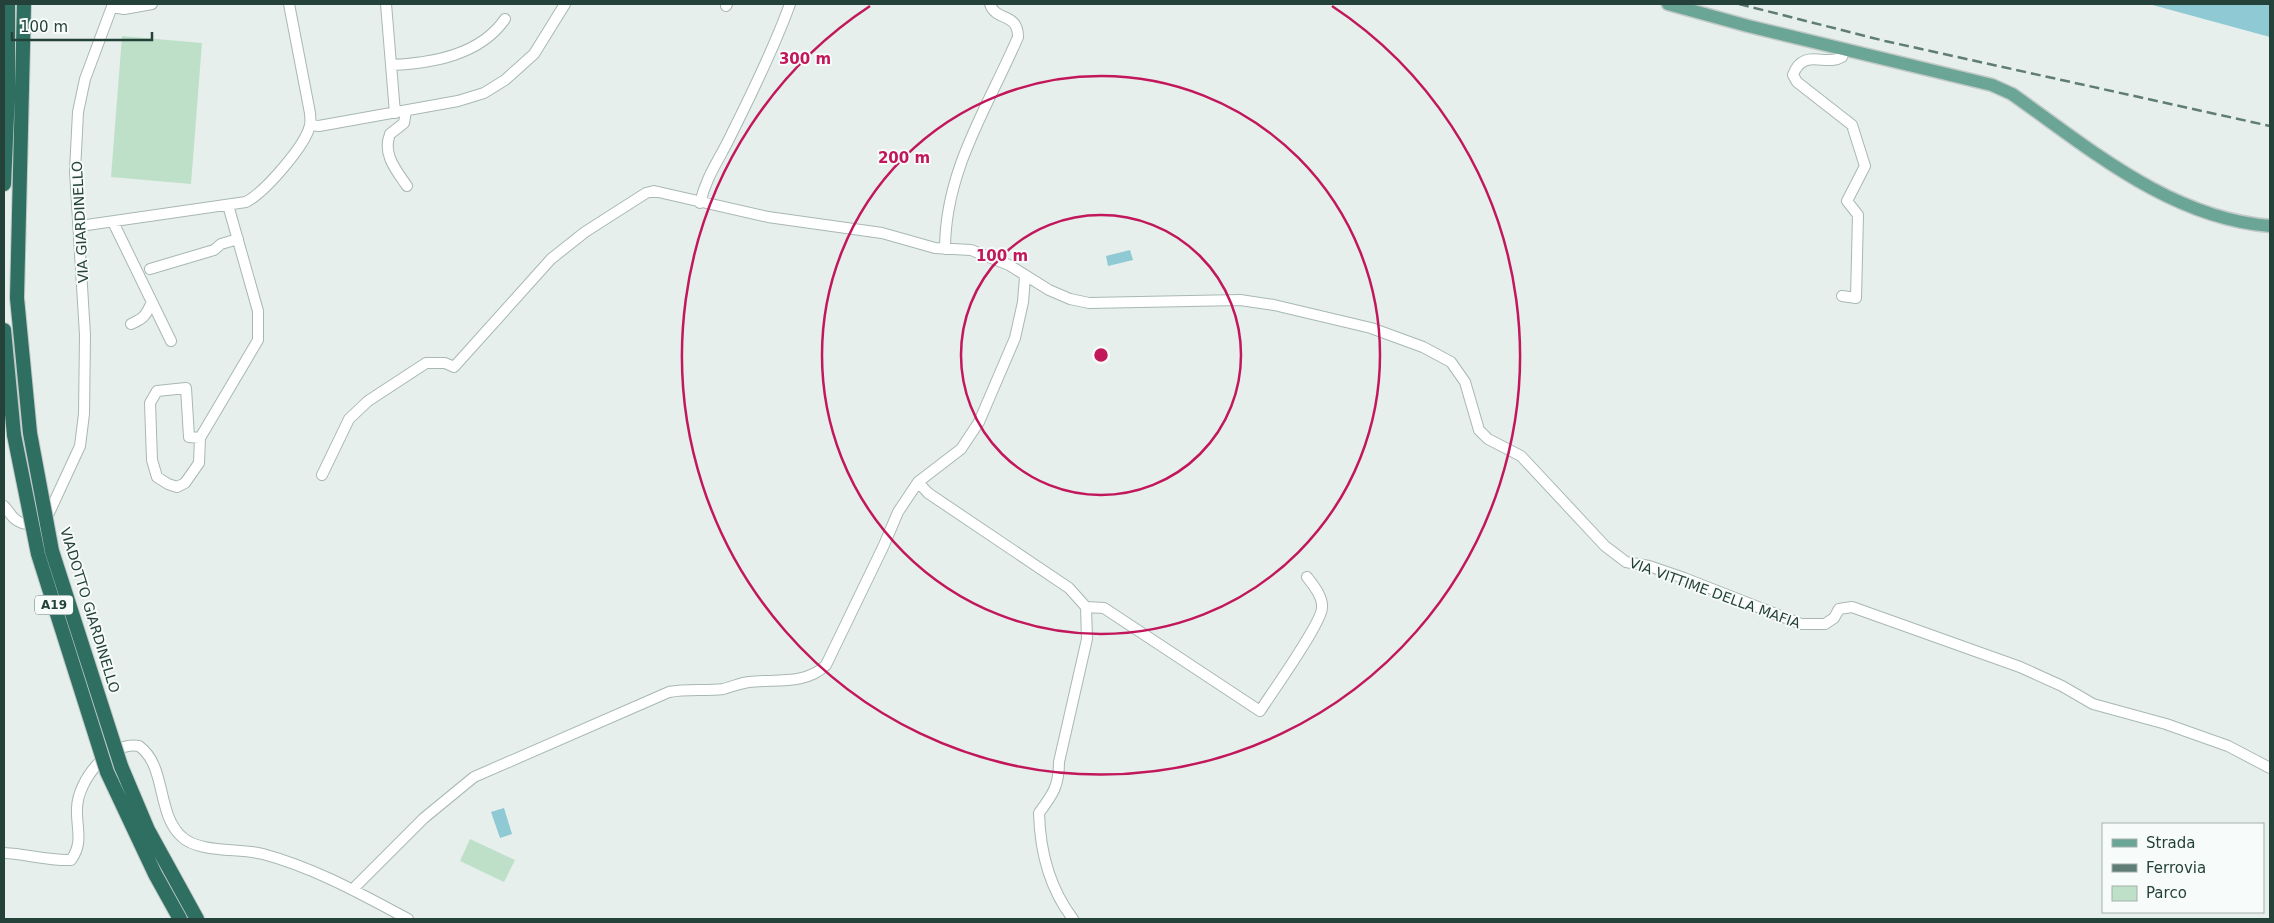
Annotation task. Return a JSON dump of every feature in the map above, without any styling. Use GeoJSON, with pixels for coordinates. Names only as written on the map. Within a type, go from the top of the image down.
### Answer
{"type":"FeatureCollection","features":[{"type":"Feature","properties":{"kind":"highway"},"geometry":{"type":"LineString","coordinates":[[4,184],[8,93],[8,4]]}},
{"type":"Feature","properties":{"kind":"highway","name":"VIADOTTO GIARDINELLO"},"geometry":{"type":"LineString","coordinates":[[24,4],[17,298],[30,433],[52,551],[122,766],[148,830],[197,919]]}},
{"type":"Feature","properties":{"kind":"highway","name":"A19"},"geometry":{"type":"LineString","coordinates":[[4,330],[14,435],[38,554],[107,772],[155,874],[180,919]]}},
{"type":"Feature","properties":{"kind":"main road"},"geometry":{"type":"LineString","coordinates":[[1668,4],[1748,26],[1992,85],[2012,94],[2119,170],[2152,189],[2222,217],[2270,226]]}},
{"type":"Feature","properties":{"kind":"street"},"geometry":{"type":"LineString","coordinates":[[113,5],[124,9],[152,4]]}},
{"type":"Feature","properties":{"kind":"street"},"geometry":{"type":"LineString","coordinates":[[80,226],[246,202],[258,196],[271,184],[305,137],[310,125],[310,113],[289,4]]}},
{"type":"Feature","properties":{"kind":"street"},"geometry":{"type":"LineString","coordinates":[[386,4],[392,65],[394,113]]}},
{"type":"Feature","properties":{"kind":"street"},"geometry":{"type":"LineString","coordinates":[[310,125],[319,126],[406,111],[458,101],[484,93],[505,80],[534,54],[566,4]]}},
{"type":"Feature","properties":{"kind":"street"},"geometry":{"type":"LineString","coordinates":[[700,203],[706,180],[753,90],[790,4]]}},
{"type":"Feature","properties":{"kind":"street"},"geometry":{"type":"LineString","coordinates":[[946,249],[945,225],[952,189],[967,144],[1018,37],[1018,29],[1013,21],[998,15],[990,4]]}},
{"type":"Feature","properties":{"kind":"street","name":"VIA GIARDINELLO"},"geometry":{"type":"LineString","coordinates":[[4,506],[16,520],[25,523],[41,522],[49,513],[80,446],[84,414],[85,335],[80,226],[75,171],[80,95],[113,5]]}},
{"type":"Feature","properties":{"kind":"street"},"geometry":{"type":"LineString","coordinates":[[392,65],[418,64],[458,54],[492,34],[506,19]]}},
{"type":"Feature","properties":{"kind":"street"},"geometry":{"type":"LineString","coordinates":[[1842,296],[1856,298],[1858,215],[1847,201],[1865,166],[1852,125],[1797,82],[1793,75],[1796,67],[1802,62],[1815,58],[1836,61],[1842,57],[1844,48]]}},
{"type":"Feature","properties":{"kind":"street"},"geometry":{"type":"LineString","coordinates":[[406,111],[404,123],[390,134],[388,150],[393,165],[407,186]]}},
{"type":"Feature","properties":{"kind":"street","name":"VIA VITTIME DELLA MAFIA"},"geometry":{"type":"LineString","coordinates":[[322,475],[349,419],[368,401],[426,363],[437,362],[454,367],[551,259],[585,232],[646,193],[654,191],[768,217],[882,233],[928,247],[971,250],[1009,265],[1025,277],[1070,299],[1089,303],[1208,299],[1240,300],[1274,305],[1372,328],[1423,347],[1452,362],[1465,382],[1479,430],[1488,439],[1521,456],[1604,546],[1626,562],[1649,566],[1684,578],[1802,624],[1825,624],[1834,618],[1839,609],[1852,607],[2020,667],[2062,686],[2093,704],[2166,724],[2228,746],[2270,768]]}},
{"type":"Feature","properties":{"kind":"street"},"geometry":{"type":"LineString","coordinates":[[200,438],[189,437],[186,388],[157,391],[150,403],[152,460],[157,477],[177,487],[185,483],[199,463],[200,438],[258,340],[258,311],[228,205]]}},
{"type":"Feature","properties":{"kind":"street"},"geometry":{"type":"LineString","coordinates":[[113,222],[171,341]]}},
{"type":"Feature","properties":{"kind":"street"},"geometry":{"type":"LineString","coordinates":[[150,269],[214,250],[221,244],[238,239]]}},
{"type":"Feature","properties":{"kind":"street"},"geometry":{"type":"LineString","coordinates":[[353,889],[424,818],[474,777],[669,692],[723,688],[748,682],[808,677],[819,672],[826,665],[898,512],[918,482],[961,449],[979,422],[1014,338],[1023,302],[1025,277]]}},
{"type":"Feature","properties":{"kind":"street"},"geometry":{"type":"LineString","coordinates":[[131,324],[142,320],[150,306],[154,304]]}},
{"type":"Feature","properties":{"kind":"street"},"geometry":{"type":"LineString","coordinates":[[918,482],[928,493],[1069,588],[1086,607],[1087,639],[1059,762],[1059,781],[1054,792],[1039,813],[1045,862],[1061,904],[1073,919]]}},
{"type":"Feature","properties":{"kind":"street"},"geometry":{"type":"LineString","coordinates":[[1086,607],[1104,608],[1260,711],[1315,626],[1322,608],[1318,592],[1307,577]]}},
{"type":"Feature","properties":{"kind":"street"},"geometry":{"type":"LineString","coordinates":[[4,853],[34,855],[54,861],[71,860],[78,848],[80,832],[77,808],[79,798],[92,770],[105,755],[132,744],[139,746],[151,757],[164,803],[175,828],[188,842],[200,846],[263,854],[306,868],[353,889],[408,919]]}},
{"type":"Feature","properties":{"kind":"green space"},"geometry":{"type":"Polygon","coordinates":[[[122,36],[202,43],[191,184],[111,177],[122,36]]]}},
{"type":"Feature","properties":{"kind":"green space"},"geometry":{"type":"Polygon","coordinates":[[[470,839],[515,860],[504,882],[460,861],[470,839]]]}},
{"type":"Feature","properties":{"kind":"water"},"geometry":{"type":"Polygon","coordinates":[[[2149,4],[2270,4],[2270,37],[2149,4]]]}},
{"type":"Feature","properties":{"kind":"water"},"geometry":{"type":"Polygon","coordinates":[[[1130,250],[1133,260],[1108,266],[1106,256],[1130,250]]]}},
{"type":"Feature","properties":{"kind":"water"},"geometry":{"type":"Polygon","coordinates":[[[504,808],[512,834],[500,838],[491,812],[504,808]]]}},
{"type":"Feature","properties":{"kind":"railway"},"geometry":{"type":"LineString","coordinates":[[1739,4],[1885,41],[2270,126]]}}]}
